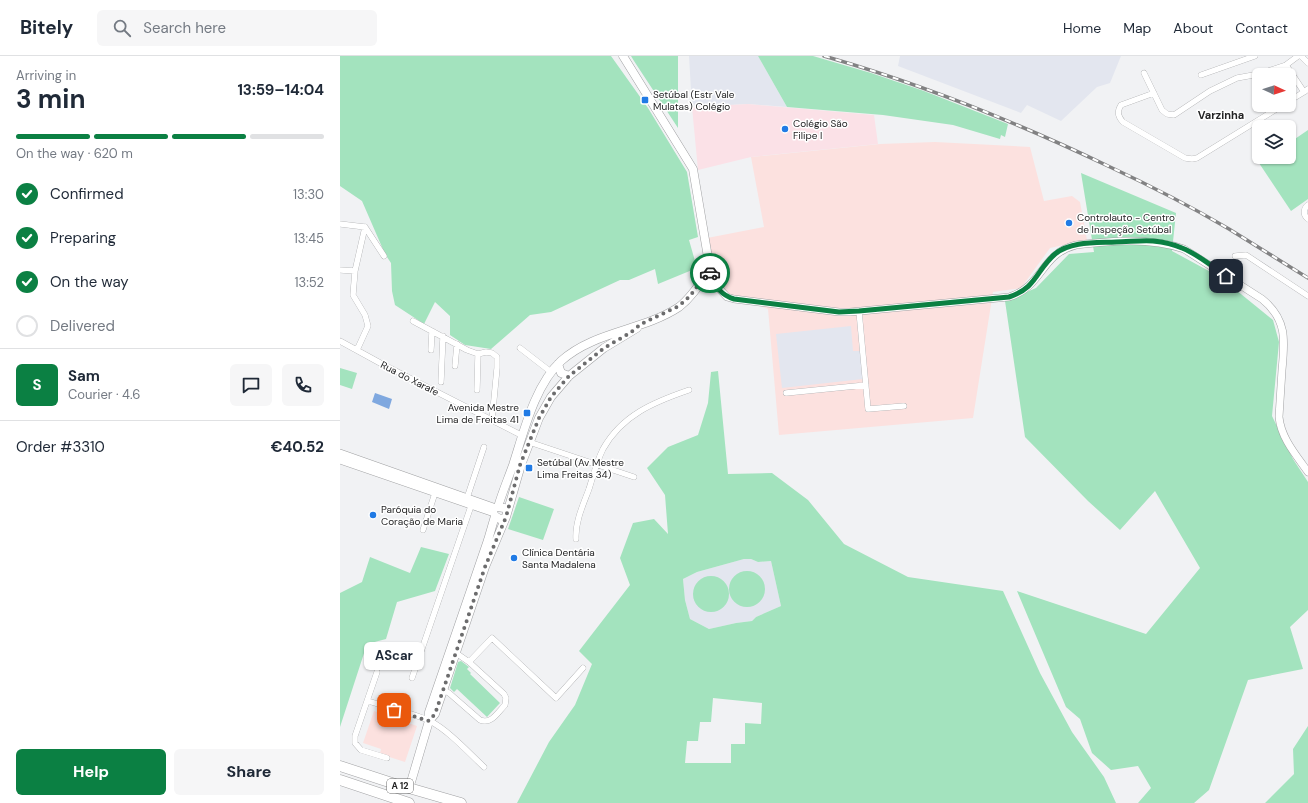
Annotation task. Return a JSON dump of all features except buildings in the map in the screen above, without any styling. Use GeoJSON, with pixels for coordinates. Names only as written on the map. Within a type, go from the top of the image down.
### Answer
{"type":"FeatureCollection","features":[{"type":"Feature","properties":{"kind":"highway","name":"A 12"},"geometry":{"type":"LineString","coordinates":[[340,766],[401,786],[461,803]]}},
{"type":"Feature","properties":{"kind":"highway","name":"A 12"},"geometry":{"type":"LineString","coordinates":[[340,780],[409,803]]}},
{"type":"Feature","properties":{"kind":"main road"},"geometry":{"type":"LineString","coordinates":[[429,721],[435,714],[485,567],[506,515],[538,394],[545,381],[562,360],[585,345],[641,324],[673,310],[685,302],[710,269],[694,173],[686,155],[623,56]]}},
{"type":"Feature","properties":{"kind":"main road"},"geometry":{"type":"LineString","coordinates":[[411,782],[429,721],[429,712],[496,511],[526,439],[551,397],[569,376],[596,354],[630,333],[641,324]]}},
{"type":"Feature","properties":{"kind":"main road"},"geometry":{"type":"LineString","coordinates":[[558,364],[560,373],[569,376]]}},
{"type":"Feature","properties":{"kind":"main road"},"geometry":{"type":"LineString","coordinates":[[545,381],[553,382],[557,389]]}},
{"type":"Feature","properties":{"kind":"main road"},"geometry":{"type":"LineString","coordinates":[[496,511],[498,518],[506,515]]}},
{"type":"Feature","properties":{"kind":"street"},"geometry":{"type":"LineString","coordinates":[[1201,75],[1255,56]]}},
{"type":"Feature","properties":{"kind":"street"},"geometry":{"type":"LineString","coordinates":[[1144,73],[1162,110],[1168,114],[1174,115],[1210,91],[1237,78],[1259,74],[1286,65],[1300,56],[1308,63]]}},
{"type":"Feature","properties":{"kind":"street"},"geometry":{"type":"LineString","coordinates":[[1286,65],[1306,90],[1296,96]]}},
{"type":"Feature","properties":{"kind":"street"},"geometry":{"type":"LineString","coordinates":[[1154,93],[1121,105],[1118,111],[1120,118],[1130,126],[1185,158],[1190,159],[1197,158],[1272,112]]}},
{"type":"Feature","properties":{"kind":"street"},"geometry":{"type":"LineString","coordinates":[[1308,205],[1304,209],[1304,215],[1308,219]]}},
{"type":"Feature","properties":{"kind":"street"},"geometry":{"type":"LineString","coordinates":[[340,224],[365,227],[384,256]]}},
{"type":"Feature","properties":{"kind":"street"},"geometry":{"type":"LineString","coordinates":[[357,350],[368,326],[365,315],[353,295],[355,271],[365,227]]}},
{"type":"Feature","properties":{"kind":"street"},"geometry":{"type":"LineString","coordinates":[[710,269],[712,281],[727,297],[839,312],[1009,297],[1022,292],[1031,285],[1055,254],[1067,247],[1076,245],[1146,241],[1163,243],[1184,249],[1262,299],[1277,316],[1282,328],[1284,343],[1279,416],[1280,424],[1288,444],[1308,472]]}},
{"type":"Feature","properties":{"kind":"street"},"geometry":{"type":"LineString","coordinates":[[1235,256],[1246,255],[1308,296]]}},
{"type":"Feature","properties":{"kind":"street"},"geometry":{"type":"LineString","coordinates":[[340,270],[355,271]]}},
{"type":"Feature","properties":{"kind":"street"},"geometry":{"type":"LineString","coordinates":[[859,311],[868,408],[904,406]]}},
{"type":"Feature","properties":{"kind":"street"},"geometry":{"type":"LineString","coordinates":[[413,321],[478,354],[486,352],[492,353],[497,357],[498,368],[492,404],[492,420]]}},
{"type":"Feature","properties":{"kind":"street"},"geometry":{"type":"LineString","coordinates":[[431,350],[432,331]]}},
{"type":"Feature","properties":{"kind":"street"},"geometry":{"type":"LineString","coordinates":[[441,382],[443,336]]}},
{"type":"Feature","properties":{"kind":"street","name":"Rua do Xarafe"},"geometry":{"type":"LineString","coordinates":[[340,340],[526,439],[634,477]]}},
{"type":"Feature","properties":{"kind":"street"},"geometry":{"type":"LineString","coordinates":[[455,366],[457,344]]}},
{"type":"Feature","properties":{"kind":"street"},"geometry":{"type":"LineString","coordinates":[[520,348],[551,372]]}},
{"type":"Feature","properties":{"kind":"street"},"geometry":{"type":"LineString","coordinates":[[477,390],[478,354]]}},
{"type":"Feature","properties":{"kind":"street"},"geometry":{"type":"LineString","coordinates":[[786,392],[866,385]]}},
{"type":"Feature","properties":{"kind":"street"},"geometry":{"type":"LineString","coordinates":[[576,539],[577,524],[597,464],[610,439],[629,418],[654,403],[689,390]]}},
{"type":"Feature","properties":{"kind":"street"},"geometry":{"type":"LineString","coordinates":[[467,498],[484,448]]}},
{"type":"Feature","properties":{"kind":"street"},"geometry":{"type":"LineString","coordinates":[[340,453],[467,498],[496,511]]}},
{"type":"Feature","properties":{"kind":"street"},"geometry":{"type":"LineString","coordinates":[[340,460],[471,506],[496,511]]}},
{"type":"Feature","properties":{"kind":"street"},"geometry":{"type":"LineString","coordinates":[[423,530],[435,493]]}},
{"type":"Feature","properties":{"kind":"street"},"geometry":{"type":"LineString","coordinates":[[412,678],[471,506]]}},
{"type":"Feature","properties":{"kind":"street"},"geometry":{"type":"LineString","coordinates":[[468,662],[492,638],[556,698],[583,668]]}},
{"type":"Feature","properties":{"kind":"street"},"geometry":{"type":"LineString","coordinates":[[443,690],[483,722],[490,721],[505,705],[506,698],[504,694],[456,653]]}},
{"type":"Feature","properties":{"kind":"street"},"geometry":{"type":"LineString","coordinates":[[377,672],[355,736],[355,743],[362,750],[387,758]]}},
{"type":"Feature","properties":{"kind":"street"},"geometry":{"type":"LineString","coordinates":[[368,701],[429,721],[440,727],[484,767]]}},
{"type":"Feature","properties":{"kind":"shaded area"},"geometry":{"type":"Polygon","coordinates":[[[689,56],[758,56],[787,107],[748,104],[692,107],[689,56]]]}},
{"type":"Feature","properties":{"kind":"shaded area"},"geometry":{"type":"Polygon","coordinates":[[[900,56],[1121,56],[1110,83],[1097,87],[1061,121],[1027,105],[1021,113],[898,66],[900,56]]]}},
{"type":"Feature","properties":{"kind":"shaded area","name":"Colégio São Filipe I"},"geometry":{"type":"Polygon","coordinates":[[[748,104],[874,115],[878,144],[751,157],[698,170],[692,107],[748,104]]]}},
{"type":"Feature","properties":{"kind":"shaded area"},"geometry":{"type":"Polygon","coordinates":[[[935,142],[1030,147],[1044,201],[1072,196],[1080,202],[1087,240],[1050,248],[1021,288],[993,292],[973,418],[779,435],[768,309],[728,294],[717,283],[707,238],[764,227],[751,157],[880,144],[935,142]]]}},
{"type":"Feature","properties":{"kind":"shaded area"},"geometry":{"type":"Polygon","coordinates":[[[851,326],[853,351],[860,351],[863,379],[782,388],[776,334],[851,326]]]}},
{"type":"Feature","properties":{"kind":"shaded area"},"geometry":{"type":"Polygon","coordinates":[[[744,559],[751,559],[758,562],[771,561],[781,606],[756,617],[752,621],[709,629],[690,619],[685,600],[683,579],[697,572],[744,559]]]}},
{"type":"Feature","properties":{"kind":"shaded area"},"geometry":{"type":"Polygon","coordinates":[[[374,711],[417,726],[405,762],[380,754],[381,749],[363,743],[374,711]]]}},
{"type":"Feature","properties":{"kind":"green space"},"geometry":{"type":"Polygon","coordinates":[[[340,56],[611,56],[648,108],[687,172],[698,237],[689,240],[697,268],[658,284],[655,269],[629,280],[620,280],[551,312],[530,315],[491,349],[465,345],[450,335],[450,316],[435,302],[424,324],[395,305],[392,291],[391,263],[385,254],[362,201],[340,186],[340,56]]]}},
{"type":"Feature","properties":{"kind":"green space"},"geometry":{"type":"Polygon","coordinates":[[[631,56],[678,56],[678,128],[634,61],[631,56]]]}},
{"type":"Feature","properties":{"kind":"green space"},"geometry":{"type":"Polygon","coordinates":[[[758,56],[813,56],[871,73],[924,91],[1008,124],[1005,137],[1001,135],[1000,139],[953,125],[883,115],[787,107],[758,56]]]}},
{"type":"Feature","properties":{"kind":"green space"},"geometry":{"type":"Polygon","coordinates":[[[1308,130],[1308,199],[1291,211],[1260,164],[1296,164],[1296,138],[1308,130]]]}},
{"type":"Feature","properties":{"kind":"green space"},"geometry":{"type":"Polygon","coordinates":[[[1081,173],[1176,213],[1172,251],[1220,277],[1273,320],[1279,342],[1272,416],[1293,459],[1308,482],[1308,610],[1290,627],[1303,669],[1248,680],[1209,790],[1194,803],[1138,803],[1151,788],[1138,766],[1111,770],[1092,753],[1080,719],[1066,707],[1017,591],[1146,634],[1200,568],[1155,491],[1120,530],[1088,501],[1025,437],[1005,301],[1036,288],[1069,254],[1094,252],[1081,173]]]}},
{"type":"Feature","properties":{"kind":"green space"},"geometry":{"type":"Polygon","coordinates":[[[340,368],[357,373],[352,389],[340,385],[340,368]]]}},
{"type":"Feature","properties":{"kind":"green space"},"geometry":{"type":"Polygon","coordinates":[[[718,371],[728,474],[772,473],[808,500],[844,544],[908,577],[1003,591],[1040,673],[1072,732],[1104,777],[1116,803],[517,803],[549,742],[575,705],[592,664],[579,651],[630,585],[620,558],[633,523],[654,519],[668,534],[665,495],[647,468],[668,447],[698,435],[708,403],[711,372],[718,371]],[[744,559],[697,572],[683,579],[685,600],[690,619],[709,629],[752,621],[756,617],[781,606],[771,561],[758,562],[751,559],[744,559]],[[713,698],[711,722],[700,722],[698,741],[687,741],[685,763],[731,763],[731,744],[745,744],[745,723],[761,724],[762,703],[713,698]]]}},
{"type":"Feature","properties":{"kind":"green space"},"geometry":{"type":"Polygon","coordinates":[[[519,497],[554,509],[543,540],[508,529],[519,497]]]}},
{"type":"Feature","properties":{"kind":"green space"},"geometry":{"type":"Polygon","coordinates":[[[421,547],[449,554],[435,591],[397,602],[386,639],[367,644],[340,727],[340,593],[362,582],[370,557],[410,573],[421,547]]]}},
{"type":"Feature","properties":{"kind":"green space"},"geometry":{"type":"Polygon","coordinates":[[[744,571],[750,571],[760,576],[765,589],[760,602],[750,607],[744,607],[734,602],[729,592],[729,586],[734,576],[744,571]]]}},
{"type":"Feature","properties":{"kind":"green space"},"geometry":{"type":"Polygon","coordinates":[[[708,576],[714,576],[724,581],[729,594],[724,607],[714,612],[708,612],[698,607],[693,597],[693,591],[698,581],[708,576]]]}},
{"type":"Feature","properties":{"kind":"green space"},"geometry":{"type":"Polygon","coordinates":[[[461,661],[469,667],[467,669],[471,673],[470,674],[500,703],[487,717],[457,689],[454,692],[450,688],[458,662],[461,661]]]}},
{"type":"Feature","properties":{"kind":"green space"},"geometry":{"type":"Polygon","coordinates":[[[1308,726],[1308,803],[1265,803],[1294,774],[1293,749],[1308,726]]]}},
{"type":"Feature","properties":{"kind":"water"},"geometry":{"type":"Polygon","coordinates":[[[375,393],[392,399],[389,409],[372,402],[375,393]]]}},
{"type":"Feature","properties":{"kind":"railway"},"geometry":{"type":"LineString","coordinates":[[824,56],[933,92],[1039,134],[1139,181],[1199,212],[1308,278]]}},
{"type":"Feature","properties":{"kind":"way so far"},"geometry":{"type":"LineString","coordinates":[[394,710],[429,721],[435,714],[485,567],[506,517],[520,465],[539,418],[551,397],[569,376],[604,348],[630,333],[641,324],[670,311],[685,302],[710,269],[710,273]]}},
{"type":"Feature","properties":{"kind":"place","name":"Setúbal (Estr Vale Mulatas) Colégio"},"geometry":{"type":"Point","coordinates":[645,100]}},
{"type":"Feature","properties":{"kind":"place","name":"Colégio São Filipe I"},"geometry":{"type":"Point","coordinates":[785,129]}},
{"type":"Feature","properties":{"kind":"place","name":"Controlauto - Centro de Inspeção Setúbal"},"geometry":{"type":"Point","coordinates":[1069,223]}},
{"type":"Feature","properties":{"kind":"place","name":"Avenida Mestre Lima de Freitas 41"},"geometry":{"type":"Point","coordinates":[527,413]}},
{"type":"Feature","properties":{"kind":"place","name":"Setúbal (Av Mestre Lima Freitas 34)"},"geometry":{"type":"Point","coordinates":[529,468]}},
{"type":"Feature","properties":{"kind":"place","name":"Paróquia do Coração de Maria"},"geometry":{"type":"Point","coordinates":[373,515]}},
{"type":"Feature","properties":{"kind":"place","name":"Clínica Dentária Santa Madalena"},"geometry":{"type":"Point","coordinates":[514,558]}},
{"type":"Feature","properties":{"kind":"place","name":"AScar"},"geometry":{"type":"Point","coordinates":[394,710]}},
{"type":"Feature","properties":{"kind":"district","name":"Varzinha"},"geometry":{"type":"Point","coordinates":[1221,115]}},
{"type":"Feature","properties":{"kind":"route"},"geometry":{"type":"LineString","coordinates":[[710,273],[712,281],[727,297],[839,312],[1009,297],[1022,292],[1031,285],[1055,254],[1067,247],[1088,243],[1152,241],[1174,245],[1184,249],[1226,276]]}}]}
